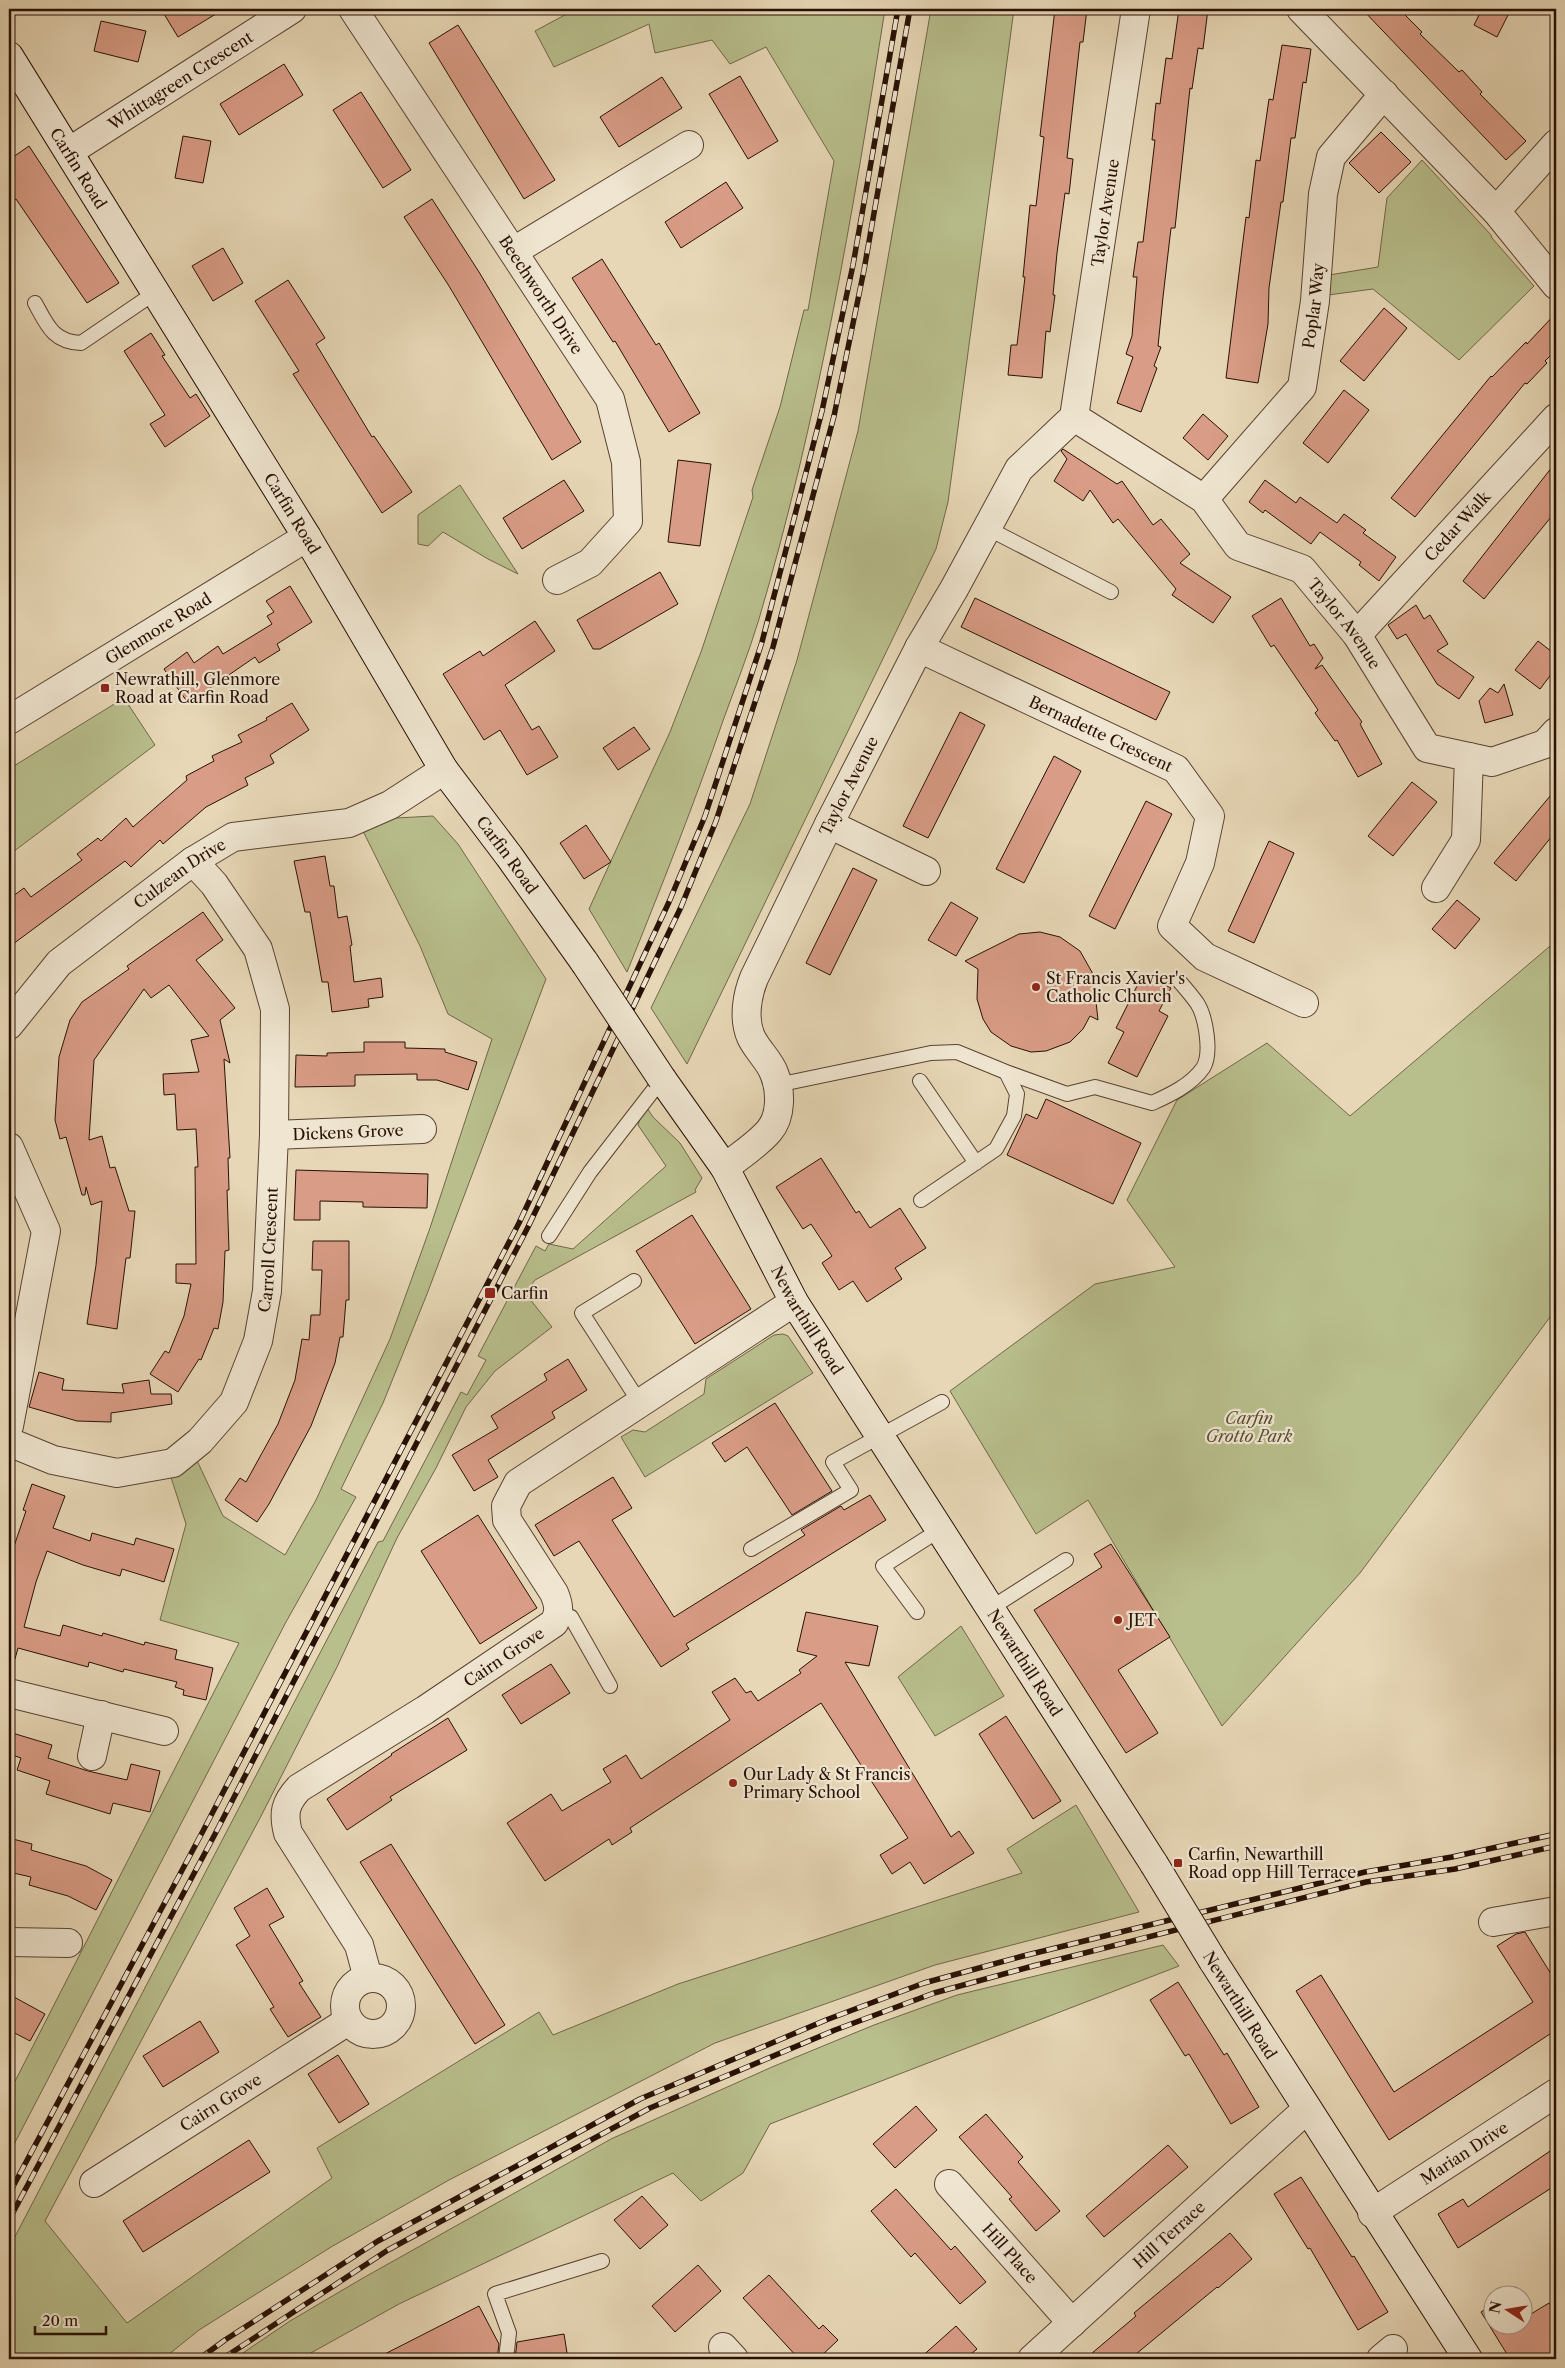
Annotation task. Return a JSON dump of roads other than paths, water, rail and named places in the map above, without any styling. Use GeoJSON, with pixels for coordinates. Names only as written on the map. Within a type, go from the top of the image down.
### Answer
{"type":"FeatureCollection","features":[{"type":"Feature","properties":{"kind":"street","name":"Whittagreen Crescent"},"geometry":{"type":"LineString","coordinates":[[70,151],[292,9]]}},
{"type":"Feature","properties":{"kind":"street","name":"Beechworth Drive"},"geometry":{"type":"LineString","coordinates":[[353,9],[610,399],[626,462],[628,521],[590,563],[557,580]]}},
{"type":"Feature","properties":{"kind":"street","name":"Taylor Avenue"},"geometry":{"type":"LineString","coordinates":[[725,1168],[769,1130],[780,1102],[774,1073],[751,1036],[747,1013],[748,994],[829,824],[919,648],[1019,470],[1074,417],[1136,9]]}},
{"type":"Feature","properties":{"kind":"street"},"geometry":{"type":"LineString","coordinates":[[1301,9],[1496,212],[1556,285]]}},
{"type":"Feature","properties":{"kind":"street","name":"Carfin Road"},"geometry":{"type":"LineString","coordinates":[[9,56],[70,151],[307,537],[444,770],[509,856],[585,963]]}},
{"type":"Feature","properties":{"kind":"street","name":"Poplar Way"},"geometry":{"type":"LineString","coordinates":[[1204,499],[1302,387],[1315,301],[1323,194],[1331,157],[1384,94]]}},
{"type":"Feature","properties":{"kind":"street"},"geometry":{"type":"LineString","coordinates":[[1496,212],[1556,144]]}},
{"type":"Feature","properties":{"kind":"street"},"geometry":{"type":"LineString","coordinates":[[514,251],[689,145]]}},
{"type":"Feature","properties":{"kind":"street","name":"Taylor Avenue"},"geometry":{"type":"LineString","coordinates":[[1074,417],[1204,499],[1238,546],[1302,569],[1357,635],[1426,748],[1492,762],[1545,744],[1556,732]]}},
{"type":"Feature","properties":{"kind":"street","name":"Cedar Walk"},"geometry":{"type":"LineString","coordinates":[[1357,635],[1556,418]]}},
{"type":"Feature","properties":{"kind":"street","name":"Glenmore Road"},"geometry":{"type":"LineString","coordinates":[[9,720],[307,537]]}},
{"type":"Feature","properties":{"kind":"street","name":"Bernadette Crescent"},"geometry":{"type":"LineString","coordinates":[[919,648],[1176,769],[1210,816],[1200,863],[1172,926],[1205,957],[1304,1003]]}},
{"type":"Feature","properties":{"kind":"street"},"geometry":{"type":"LineString","coordinates":[[1436,888],[1466,840],[1469,757]]}},
{"type":"Feature","properties":{"kind":"street","name":"Culzean Drive"},"geometry":{"type":"LineString","coordinates":[[9,1026],[59,963],[193,861],[233,837],[349,823],[390,805],[444,770]]}},
{"type":"Feature","properties":{"kind":"street"},"geometry":{"type":"LineString","coordinates":[[829,824],[926,871]]}},
{"type":"Feature","properties":{"kind":"street","name":"Carroll Crescent"},"geometry":{"type":"LineString","coordinates":[[9,1442],[53,1460],[117,1473],[173,1463],[200,1441],[234,1402],[258,1341],[267,1291],[274,1136],[275,1009],[258,949],[214,884],[193,861]]}},
{"type":"Feature","properties":{"kind":"street","name":"Newarthill Road"},"geometry":{"type":"LineString","coordinates":[[585,963],[662,1079],[725,1168],[794,1302],[1154,1864],[1306,2110],[1468,2359]]}},
{"type":"Feature","properties":{"kind":"street","name":"Dickens Grove"},"geometry":{"type":"LineString","coordinates":[[274,1136],[422,1129]]}},
{"type":"Feature","properties":{"kind":"street"},"geometry":{"type":"LineString","coordinates":[[9,1147],[46,1231],[9,1426]]}},
{"type":"Feature","properties":{"kind":"street","name":"Cairn Grove"},"geometry":{"type":"LineString","coordinates":[[368,1978],[359,1945],[288,1833],[284,1819],[285,1807],[299,1788],[424,1710],[554,1623],[558,1615],[559,1604],[554,1593],[507,1520],[506,1506],[510,1494],[518,1483],[794,1302]]}},
{"type":"Feature","properties":{"kind":"street"},"geometry":{"type":"LineString","coordinates":[[9,1693],[164,1731]]}},
{"type":"Feature","properties":{"kind":"street"},"geometry":{"type":"LineString","coordinates":[[92,1756],[101,1715]]}},
{"type":"Feature","properties":{"kind":"street"},"geometry":{"type":"LineString","coordinates":[[1493,1922],[1556,1911]]}},
{"type":"Feature","properties":{"kind":"street"},"geometry":{"type":"LineString","coordinates":[[9,1942],[68,1943]]}},
{"type":"Feature","properties":{"kind":"street"},"geometry":{"type":"LineString","coordinates":[[368,1978],[378,1978],[394,1987],[402,2005],[396,2023],[389,2030],[380,2034],[362,2033],[348,2021],[345,2012],[347,1994],[360,1981],[368,1978]]}},
{"type":"Feature","properties":{"kind":"street","name":"Cairn Grove"},"geometry":{"type":"LineString","coordinates":[[94,2183],[348,2021]]}},
{"type":"Feature","properties":{"kind":"street","name":"Marian Drive"},"geometry":{"type":"LineString","coordinates":[[1372,2213],[1556,2093]]}},
{"type":"Feature","properties":{"kind":"street","name":"Hill Terrace"},"geometry":{"type":"LineString","coordinates":[[1032,2359],[1306,2110]]}},
{"type":"Feature","properties":{"kind":"street","name":"Hill Place"},"geometry":{"type":"LineString","coordinates":[[949,2184],[1072,2323]]}},
{"type":"Feature","properties":{"kind":"lane"},"geometry":{"type":"LineString","coordinates":[[35,303],[50,332],[70,343],[81,343],[156,292]]}},
{"type":"Feature","properties":{"kind":"lane"},"geometry":{"type":"LineString","coordinates":[[987,528],[1111,592]]}},
{"type":"Feature","properties":{"kind":"lane"},"geometry":{"type":"LineString","coordinates":[[776,1085],[931,1053],[957,1052],[1067,1094],[1095,1088],[1152,1103],[1179,1090],[1203,1067],[1207,1052],[1206,1025],[1198,1004],[1180,982]]}},
{"type":"Feature","properties":{"kind":"lane"},"geometry":{"type":"LineString","coordinates":[[921,1200],[996,1149],[1014,1116],[1017,1094],[1006,1072]]}},
{"type":"Feature","properties":{"kind":"lane"},"geometry":{"type":"LineString","coordinates":[[548,1236],[590,1172],[662,1079]]}},
{"type":"Feature","properties":{"kind":"lane"},"geometry":{"type":"LineString","coordinates":[[920,1081],[976,1162]]}},
{"type":"Feature","properties":{"kind":"lane"},"geometry":{"type":"LineString","coordinates":[[634,1281],[582,1313],[640,1403]]}},
{"type":"Feature","properties":{"kind":"lane"},"geometry":{"type":"LineString","coordinates":[[751,1549],[851,1490],[833,1462],[880,1434],[942,1402]]}},
{"type":"Feature","properties":{"kind":"lane"},"geometry":{"type":"LineString","coordinates":[[917,1612],[884,1566],[941,1529]]}},
{"type":"Feature","properties":{"kind":"lane"},"geometry":{"type":"LineString","coordinates":[[991,1608],[1066,1560]]}},
{"type":"Feature","properties":{"kind":"lane"},"geometry":{"type":"LineString","coordinates":[[558,1615],[571,1617],[610,1686]]}},
{"type":"Feature","properties":{"kind":"lane"},"geometry":{"type":"LineString","coordinates":[[506,2359],[509,2333],[495,2294],[602,2261]]}},
{"type":"Feature","properties":{"kind":"railway"},"geometry":{"type":"LineString","coordinates":[[9,2194],[203,1831],[519,1223],[669,902],[705,816],[762,642],[822,411],[853,265],[898,9]]}},
{"type":"Feature","properties":{"kind":"railway"},"geometry":{"type":"LineString","coordinates":[[9,2220],[214,1836],[528,1227],[681,907],[716,821],[773,647],[834,416],[864,270],[910,9]]}},
{"type":"Feature","properties":{"kind":"railway"},"geometry":{"type":"LineString","coordinates":[[199,2359],[225,2340],[378,2241],[640,2099],[826,2020],[924,1983],[1023,1956],[1365,1872],[1452,1857],[1556,1834]]}},
{"type":"Feature","properties":{"kind":"railway"},"geometry":{"type":"LineString","coordinates":[[222,2359],[388,2250],[650,2108],[835,2030],[934,1993],[1033,1966],[1366,1882],[1455,1869],[1556,1846]]}},
{"type":"Feature","properties":{"kind":"place","name":"Newrathill, Glenmore Road at Carfin Road"},"geometry":{"type":"Point","coordinates":[105,688]}},
{"type":"Feature","properties":{"kind":"place","name":"St Francis Xavier's Catholic Church"},"geometry":{"type":"Point","coordinates":[1036,987]}},
{"type":"Feature","properties":{"kind":"place","name":"Carfin"},"geometry":{"type":"Point","coordinates":[490,1293]}},
{"type":"Feature","properties":{"kind":"place","name":"JET"},"geometry":{"type":"Point","coordinates":[1118,1620]}},
{"type":"Feature","properties":{"kind":"place","name":"Our Lady & St Francis Primary School"},"geometry":{"type":"Point","coordinates":[733,1783]}},
{"type":"Feature","properties":{"kind":"place","name":"Carfin, Newarthill Road opp Hill Terrace"},"geometry":{"type":"Point","coordinates":[1178,1863]}},
{"type":"Feature","properties":{"kind":"park label","name":"Carfin Grotto Park"},"geometry":{"type":"Point","coordinates":[1249,1427]}}]}
